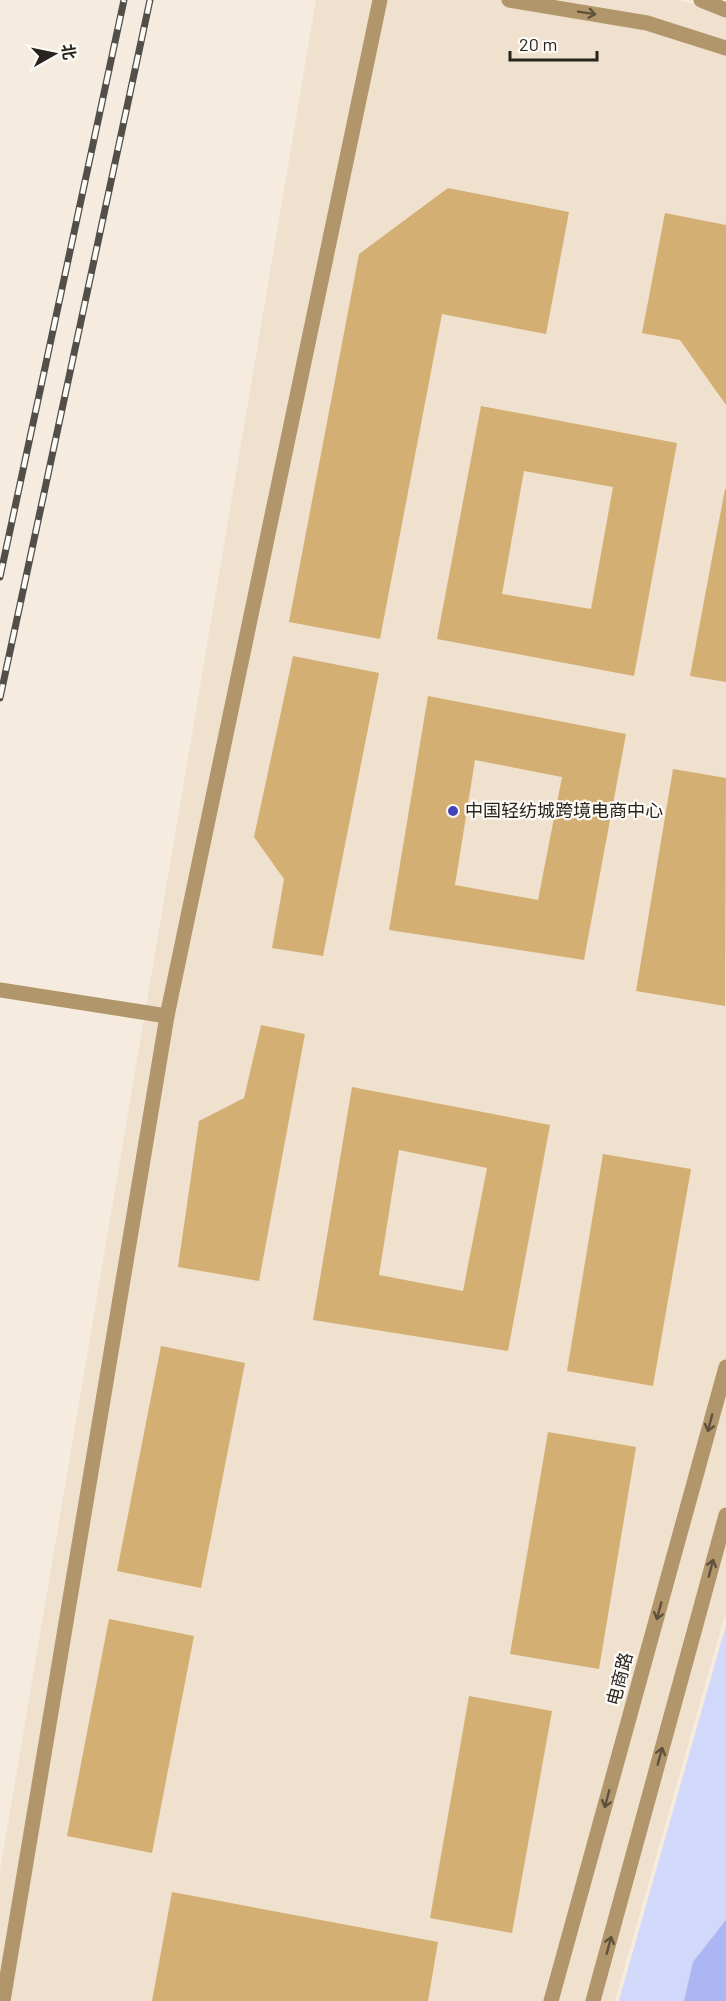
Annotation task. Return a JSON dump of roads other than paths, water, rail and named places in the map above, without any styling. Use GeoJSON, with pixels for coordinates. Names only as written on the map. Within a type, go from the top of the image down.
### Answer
{"type":"FeatureCollection","features":[{"type":"Feature","properties":{"kind":"street"},"geometry":{"type":"LineString","coordinates":[[3,2001],[167,1016],[380,0]]}},
{"type":"Feature","properties":{"kind":"street"},"geometry":{"type":"LineString","coordinates":[[508,0],[646,22],[726,48]]}},
{"type":"Feature","properties":{"kind":"street"},"geometry":{"type":"LineString","coordinates":[[701,0],[726,10]]}},
{"type":"Feature","properties":{"kind":"street"},"geometry":{"type":"LineString","coordinates":[[0,990],[167,1016]]}},
{"type":"Feature","properties":{"kind":"street","name":"电商路"},"geometry":{"type":"LineString","coordinates":[[551,2001],[726,1366]]}},
{"type":"Feature","properties":{"kind":"street"},"geometry":{"type":"LineString","coordinates":[[593,2001],[726,1515]]}},
{"type":"Feature","properties":{"kind":"water"},"geometry":{"type":"Polygon","coordinates":[[[726,1920],[726,2001],[684,2001],[693,1962],[726,1920]]]}},
{"type":"Feature","properties":{"kind":"railway"},"geometry":{"type":"LineString","coordinates":[[0,577],[124,0]]}},
{"type":"Feature","properties":{"kind":"railway"},"geometry":{"type":"LineString","coordinates":[[0,698],[150,0]]}},
{"type":"Feature","properties":{"kind":"place","name":"中国轻纺城跨境电商中心"},"geometry":{"type":"Point","coordinates":[453,811]}}]}
